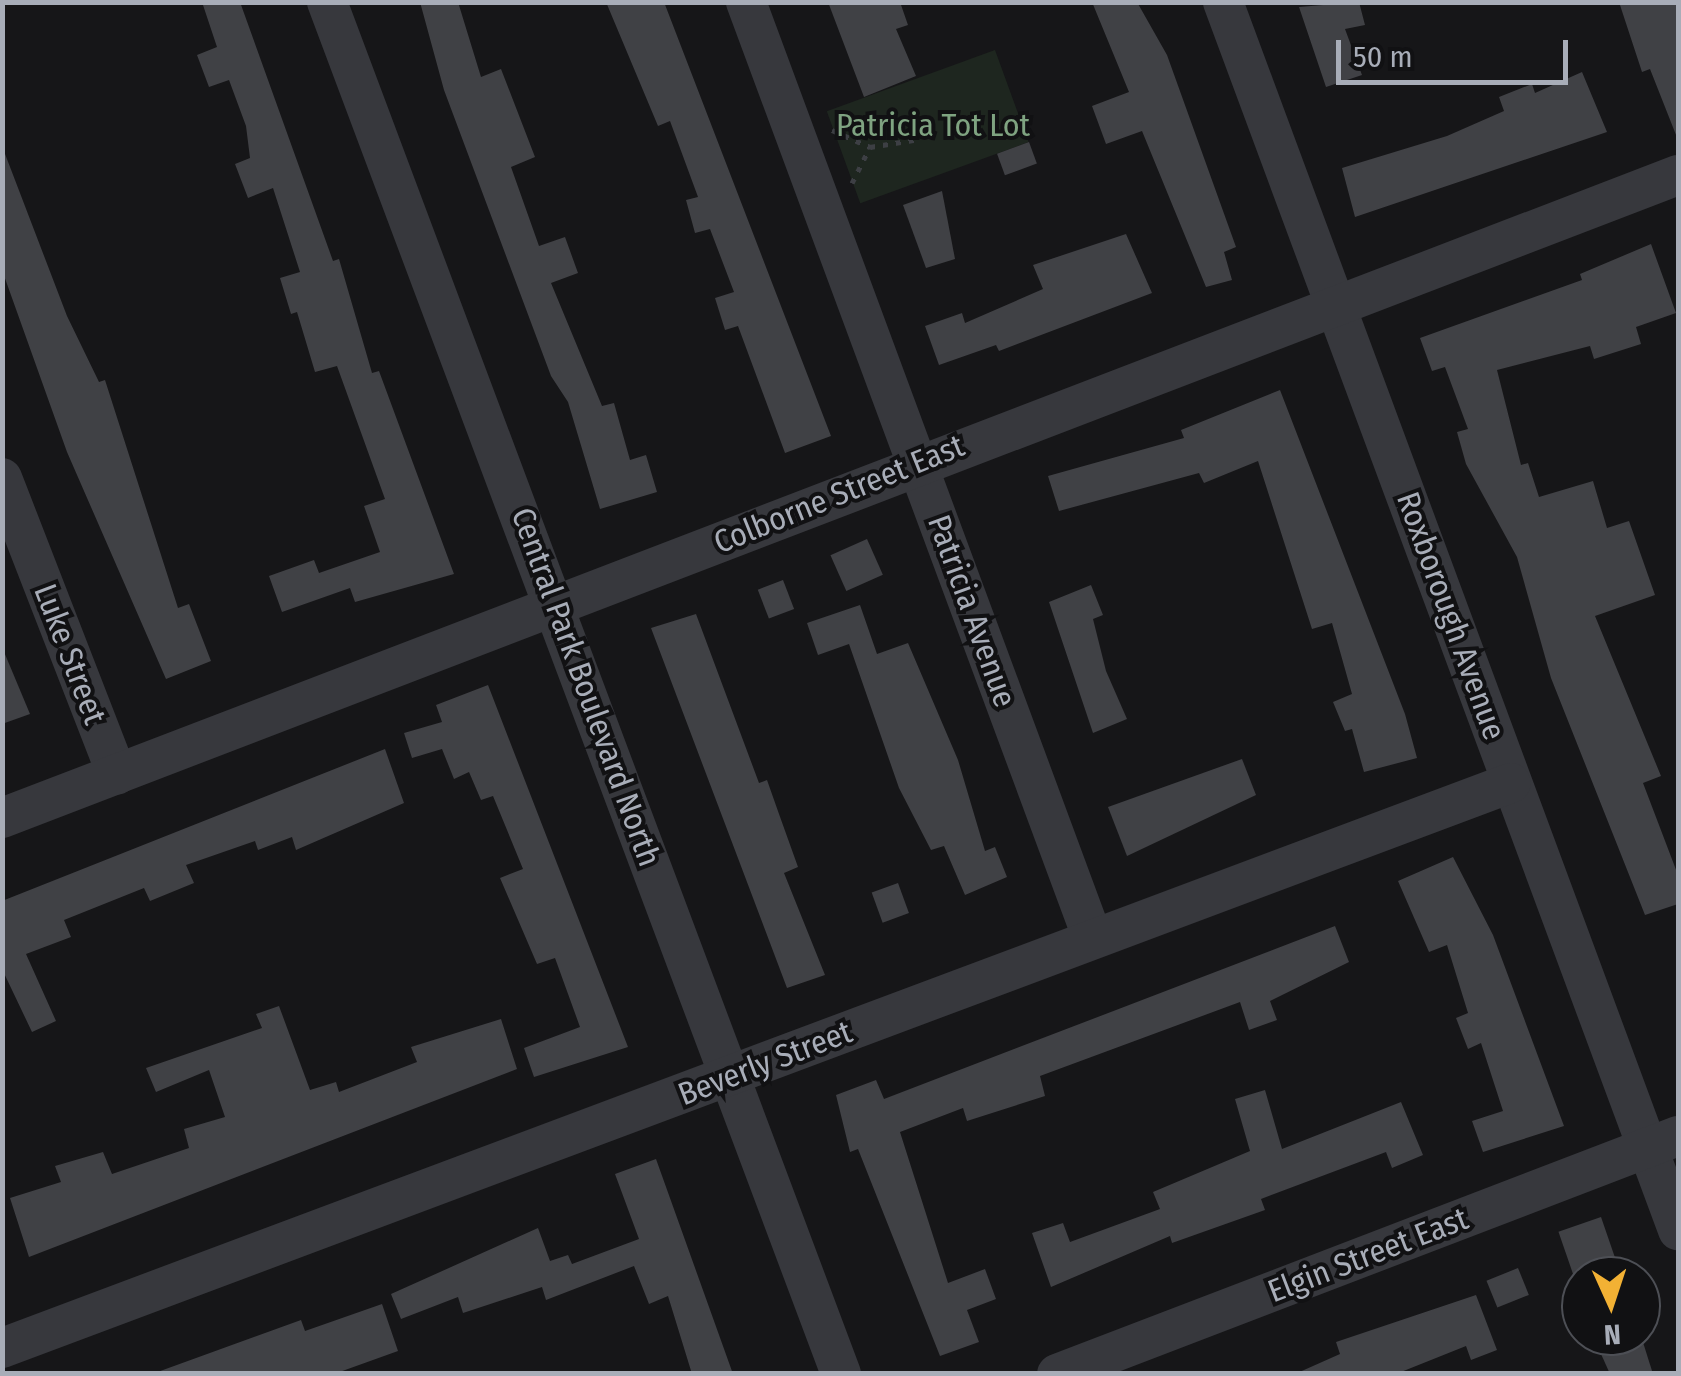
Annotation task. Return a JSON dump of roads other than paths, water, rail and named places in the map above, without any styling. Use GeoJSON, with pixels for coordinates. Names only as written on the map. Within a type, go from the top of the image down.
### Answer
{"type":"FeatureCollection","features":[{"type":"Feature","properties":{"kind":"street","name":"Central Park Boulevard North"},"geometry":{"type":"LineString","coordinates":[[327,2],[558,606],[726,1078],[841,1374]]}},
{"type":"Feature","properties":{"kind":"street","name":"Patricia Avenue"},"geometry":{"type":"LineString","coordinates":[[746,2],[1093,939]]}},
{"type":"Feature","properties":{"kind":"street","name":"Roxborough Avenue"},"geometry":{"type":"LineString","coordinates":[[1223,2],[1339,305],[1511,782],[1663,1142],[1678,1230]]}},
{"type":"Feature","properties":{"kind":"street","name":"Colborne Street East"},"geometry":{"type":"LineString","coordinates":[[2,818],[558,606],[916,462],[1678,175]]}},
{"type":"Feature","properties":{"kind":"street","name":"Luke Street"},"geometry":{"type":"LineString","coordinates":[[2,478],[116,774]]}},
{"type":"Feature","properties":{"kind":"street","name":"Beverly Street"},"geometry":{"type":"LineString","coordinates":[[11,1345],[1511,782]]}},
{"type":"Feature","properties":{"kind":"street","name":"Elgin Street East"},"geometry":{"type":"LineString","coordinates":[[1057,1374],[1663,1142]]}},
{"type":"Feature","properties":{"kind":"park label","name":"Patricia Tot Lot"},"geometry":{"type":"Point","coordinates":[933,125]}}]}
